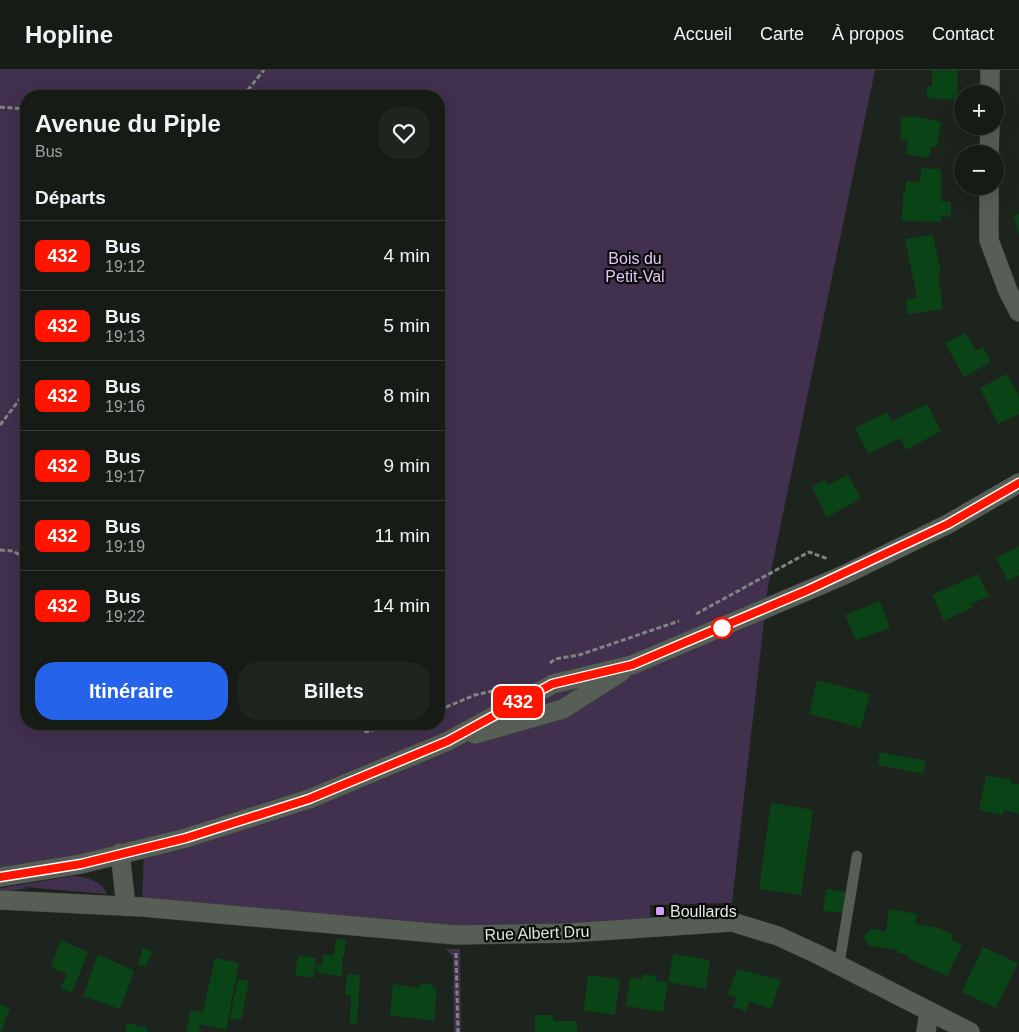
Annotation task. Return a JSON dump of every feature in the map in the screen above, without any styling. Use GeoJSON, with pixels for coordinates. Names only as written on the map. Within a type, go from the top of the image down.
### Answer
{"type":"FeatureCollection","features":[{"type":"Feature","properties":{"kind":"street"},"geometry":{"type":"LineString","coordinates":[[990,70],[990,85]]}},
{"type":"Feature","properties":{"kind":"street"},"geometry":{"type":"LineString","coordinates":[[989,195],[989,240],[1014,288],[1019,312]]}},
{"type":"Feature","properties":{"kind":"street"},"geometry":{"type":"LineString","coordinates":[[448,741],[553,714],[632,665],[844,575],[948,524],[1019,483]]}},
{"type":"Feature","properties":{"kind":"street"},"geometry":{"type":"LineString","coordinates":[[0,877],[81,864],[186,838],[309,799],[448,741],[552,684],[632,665]]}},
{"type":"Feature","properties":{"kind":"street"},"geometry":{"type":"LineString","coordinates":[[120,854],[126,906]]}},
{"type":"Feature","properties":{"kind":"street","name":"Rue Albert Dru"},"geometry":{"type":"LineString","coordinates":[[0,900],[126,906],[456,935],[569,933],[732,922],[778,936],[840,965],[970,1032]]}},
{"type":"Feature","properties":{"kind":"street"},"geometry":{"type":"LineString","coordinates":[[926,1032],[929,1011]]}},
{"type":"Feature","properties":{"kind":"lane"},"geometry":{"type":"LineString","coordinates":[[840,965],[857,856]]}},
{"type":"Feature","properties":{"kind":"path"},"geometry":{"type":"LineString","coordinates":[[248,90],[264,70]]}},
{"type":"Feature","properties":{"kind":"path"},"geometry":{"type":"LineString","coordinates":[[0,107],[20,109]]}},
{"type":"Feature","properties":{"kind":"path"},"geometry":{"type":"LineString","coordinates":[[0,425],[20,399]]}},
{"type":"Feature","properties":{"kind":"path"},"geometry":{"type":"LineString","coordinates":[[0,550],[13,551],[20,555]]}},
{"type":"Feature","properties":{"kind":"path"},"geometry":{"type":"LineString","coordinates":[[689,618],[809,552],[837,562]]}},
{"type":"Feature","properties":{"kind":"path"},"geometry":{"type":"LineString","coordinates":[[548,664],[555,659],[579,655],[680,620]]}},
{"type":"Feature","properties":{"kind":"path"},"geometry":{"type":"LineString","coordinates":[[445,708],[475,695],[502,688]]}},
{"type":"Feature","properties":{"kind":"path"},"geometry":{"type":"LineString","coordinates":[[456,935],[458,1032]]}},
{"type":"Feature","properties":{"kind":"green space","name":"Bois du Petit-Val"},"geometry":{"type":"Polygon","coordinates":[[[0,70],[875,70],[768,586],[732,903],[650,905],[651,926],[569,933],[142,907],[144,848],[0,877],[0,70]]]}},
{"type":"Feature","properties":{"kind":"green space"},"geometry":{"type":"Polygon","coordinates":[[[73,876],[88,878],[97,882],[107,894],[25,887],[25,889],[0,892],[0,888],[73,876]]]}},
{"type":"Feature","properties":{"kind":"green space"},"geometry":{"type":"Polygon","coordinates":[[[446,949],[460,949],[461,1032],[454,1032],[453,957],[446,949]]]}},
{"type":"Feature","properties":{"kind":"building"},"geometry":{"type":"Polygon","coordinates":[[[932,70],[958,70],[958,85],[954,85],[954,100],[927,98],[927,86],[932,86],[932,70]]]}},
{"type":"Feature","properties":{"kind":"building"},"geometry":{"type":"Polygon","coordinates":[[[913,116],[941,122],[937,146],[931,147],[929,158],[906,154],[908,141],[900,139],[902,130],[900,127],[901,119],[905,117],[912,118],[913,116]]]}},
{"type":"Feature","properties":{"kind":"building"},"geometry":{"type":"Polygon","coordinates":[[[921,168],[941,169],[941,201],[951,202],[951,217],[941,216],[941,222],[902,221],[903,193],[905,193],[906,181],[920,182],[921,168]]]}},
{"type":"Feature","properties":{"kind":"building"},"geometry":{"type":"Polygon","coordinates":[[[1019,214],[1019,233],[1018,233],[1014,215],[1019,214]]]}},
{"type":"Feature","properties":{"kind":"building"},"geometry":{"type":"Polygon","coordinates":[[[933,235],[941,273],[938,273],[943,309],[908,314],[906,300],[917,298],[905,239],[933,235]]]}},
{"type":"Feature","properties":{"kind":"building"},"geometry":{"type":"Polygon","coordinates":[[[966,333],[976,351],[983,347],[991,362],[964,377],[945,343],[966,333]]]}},
{"type":"Feature","properties":{"kind":"building"},"geometry":{"type":"Polygon","coordinates":[[[1007,374],[1019,397],[1019,414],[998,424],[980,388],[1007,374]]]}},
{"type":"Feature","properties":{"kind":"building"},"geometry":{"type":"Polygon","coordinates":[[[927,404],[941,431],[906,450],[900,438],[868,454],[855,428],[887,412],[892,421],[927,404]]]}},
{"type":"Feature","properties":{"kind":"building"},"geometry":{"type":"Polygon","coordinates":[[[848,475],[861,499],[827,517],[812,487],[825,480],[827,485],[848,475]]]}},
{"type":"Feature","properties":{"kind":"building"},"geometry":{"type":"Polygon","coordinates":[[[1019,546],[1019,575],[1008,581],[996,558],[1019,546]]]}},
{"type":"Feature","properties":{"kind":"building"},"geometry":{"type":"Polygon","coordinates":[[[978,574],[989,596],[971,604],[973,607],[944,621],[932,595],[978,574]]]}},
{"type":"Feature","properties":{"kind":"building"},"geometry":{"type":"Polygon","coordinates":[[[880,601],[890,628],[856,640],[845,615],[880,601]]]}},
{"type":"Feature","properties":{"kind":"building"},"geometry":{"type":"Polygon","coordinates":[[[817,680],[870,694],[861,728],[809,714],[817,680]]]}},
{"type":"Feature","properties":{"kind":"building"},"geometry":{"type":"Polygon","coordinates":[[[880,752],[926,761],[923,774],[878,765],[880,752]]]}},
{"type":"Feature","properties":{"kind":"building"},"geometry":{"type":"Polygon","coordinates":[[[986,775],[1011,780],[1011,783],[1019,784],[1019,814],[1004,810],[1003,815],[979,810],[986,775]]]}},
{"type":"Feature","properties":{"kind":"building"},"geometry":{"type":"Polygon","coordinates":[[[771,803],[813,810],[801,895],[759,889],[771,803]]]}},
{"type":"Feature","properties":{"kind":"building"},"geometry":{"type":"Polygon","coordinates":[[[826,889],[847,892],[843,913],[823,911],[826,889]]]}},
{"type":"Feature","properties":{"kind":"building"},"geometry":{"type":"Polygon","coordinates":[[[889,909],[917,914],[915,924],[939,928],[953,935],[951,940],[962,945],[947,976],[907,958],[908,955],[897,953],[898,950],[867,945],[868,941],[864,940],[865,933],[869,933],[870,929],[886,931],[889,909]]]}},
{"type":"Feature","properties":{"kind":"building"},"geometry":{"type":"Polygon","coordinates":[[[336,938],[346,940],[344,957],[342,957],[342,977],[317,972],[317,965],[321,966],[323,954],[334,955],[336,938]]]}},
{"type":"Feature","properties":{"kind":"building"},"geometry":{"type":"Polygon","coordinates":[[[61,940],[88,952],[72,993],[61,988],[67,974],[51,967],[61,940]]]}},
{"type":"Feature","properties":{"kind":"building"},"geometry":{"type":"Polygon","coordinates":[[[983,947],[1018,963],[996,1008],[962,992],[983,947]]]}},
{"type":"Feature","properties":{"kind":"building"},"geometry":{"type":"Polygon","coordinates":[[[143,948],[152,951],[146,967],[138,964],[143,948]]]}},
{"type":"Feature","properties":{"kind":"building"},"geometry":{"type":"Polygon","coordinates":[[[98,954],[134,971],[120,1009],[83,996],[98,954]]]}},
{"type":"Feature","properties":{"kind":"building"},"geometry":{"type":"Polygon","coordinates":[[[673,954],[710,960],[706,989],[668,982],[673,954]]]}},
{"type":"Feature","properties":{"kind":"building"},"geometry":{"type":"Polygon","coordinates":[[[298,956],[316,958],[314,978],[295,975],[298,956]]]}},
{"type":"Feature","properties":{"kind":"building"},"geometry":{"type":"Polygon","coordinates":[[[215,958],[239,963],[226,1030],[200,1024],[199,1032],[186,1032],[191,1010],[203,1012],[215,958]]]}},
{"type":"Feature","properties":{"kind":"building"},"geometry":{"type":"Polygon","coordinates":[[[737,969],[781,980],[771,1009],[749,1001],[746,1011],[733,1007],[737,997],[728,994],[737,969]]]}},
{"type":"Feature","properties":{"kind":"building"},"geometry":{"type":"Polygon","coordinates":[[[347,974],[360,975],[357,1024],[350,1023],[351,995],[345,994],[347,974]]]}},
{"type":"Feature","properties":{"kind":"building"},"geometry":{"type":"Polygon","coordinates":[[[643,974],[656,976],[656,981],[668,982],[663,1012],[626,1006],[630,977],[642,979],[643,974]]]}},
{"type":"Feature","properties":{"kind":"building"},"geometry":{"type":"Polygon","coordinates":[[[588,975],[620,979],[615,1015],[584,1010],[588,975]]]}},
{"type":"Feature","properties":{"kind":"building"},"geometry":{"type":"Polygon","coordinates":[[[238,979],[249,981],[241,1020],[230,1018],[238,979]]]}},
{"type":"Feature","properties":{"kind":"building"},"geometry":{"type":"Polygon","coordinates":[[[423,983],[431,984],[437,990],[434,1021],[390,1015],[393,984],[417,988],[423,983]]]}},
{"type":"Feature","properties":{"kind":"building"},"geometry":{"type":"Polygon","coordinates":[[[0,1004],[10,1008],[1,1032],[0,1032],[0,1004]]]}},
{"type":"Feature","properties":{"kind":"building"},"geometry":{"type":"Polygon","coordinates":[[[535,1015],[553,1015],[553,1021],[577,1021],[577,1032],[535,1032],[535,1015]]]}},
{"type":"Feature","properties":{"kind":"building"},"geometry":{"type":"Polygon","coordinates":[[[127,1023],[148,1028],[147,1032],[125,1032],[127,1023]]]}},
{"type":"Feature","properties":{"kind":"bus line","name":"432"},"geometry":{"type":"LineString","coordinates":[[0,877],[81,864],[186,838],[309,799],[448,741],[552,684],[632,665],[844,575],[948,524],[1019,483]]}},
{"type":"Feature","properties":{"kind":"place","name":"Boullards"},"geometry":{"type":"Point","coordinates":[660,911]}}]}
